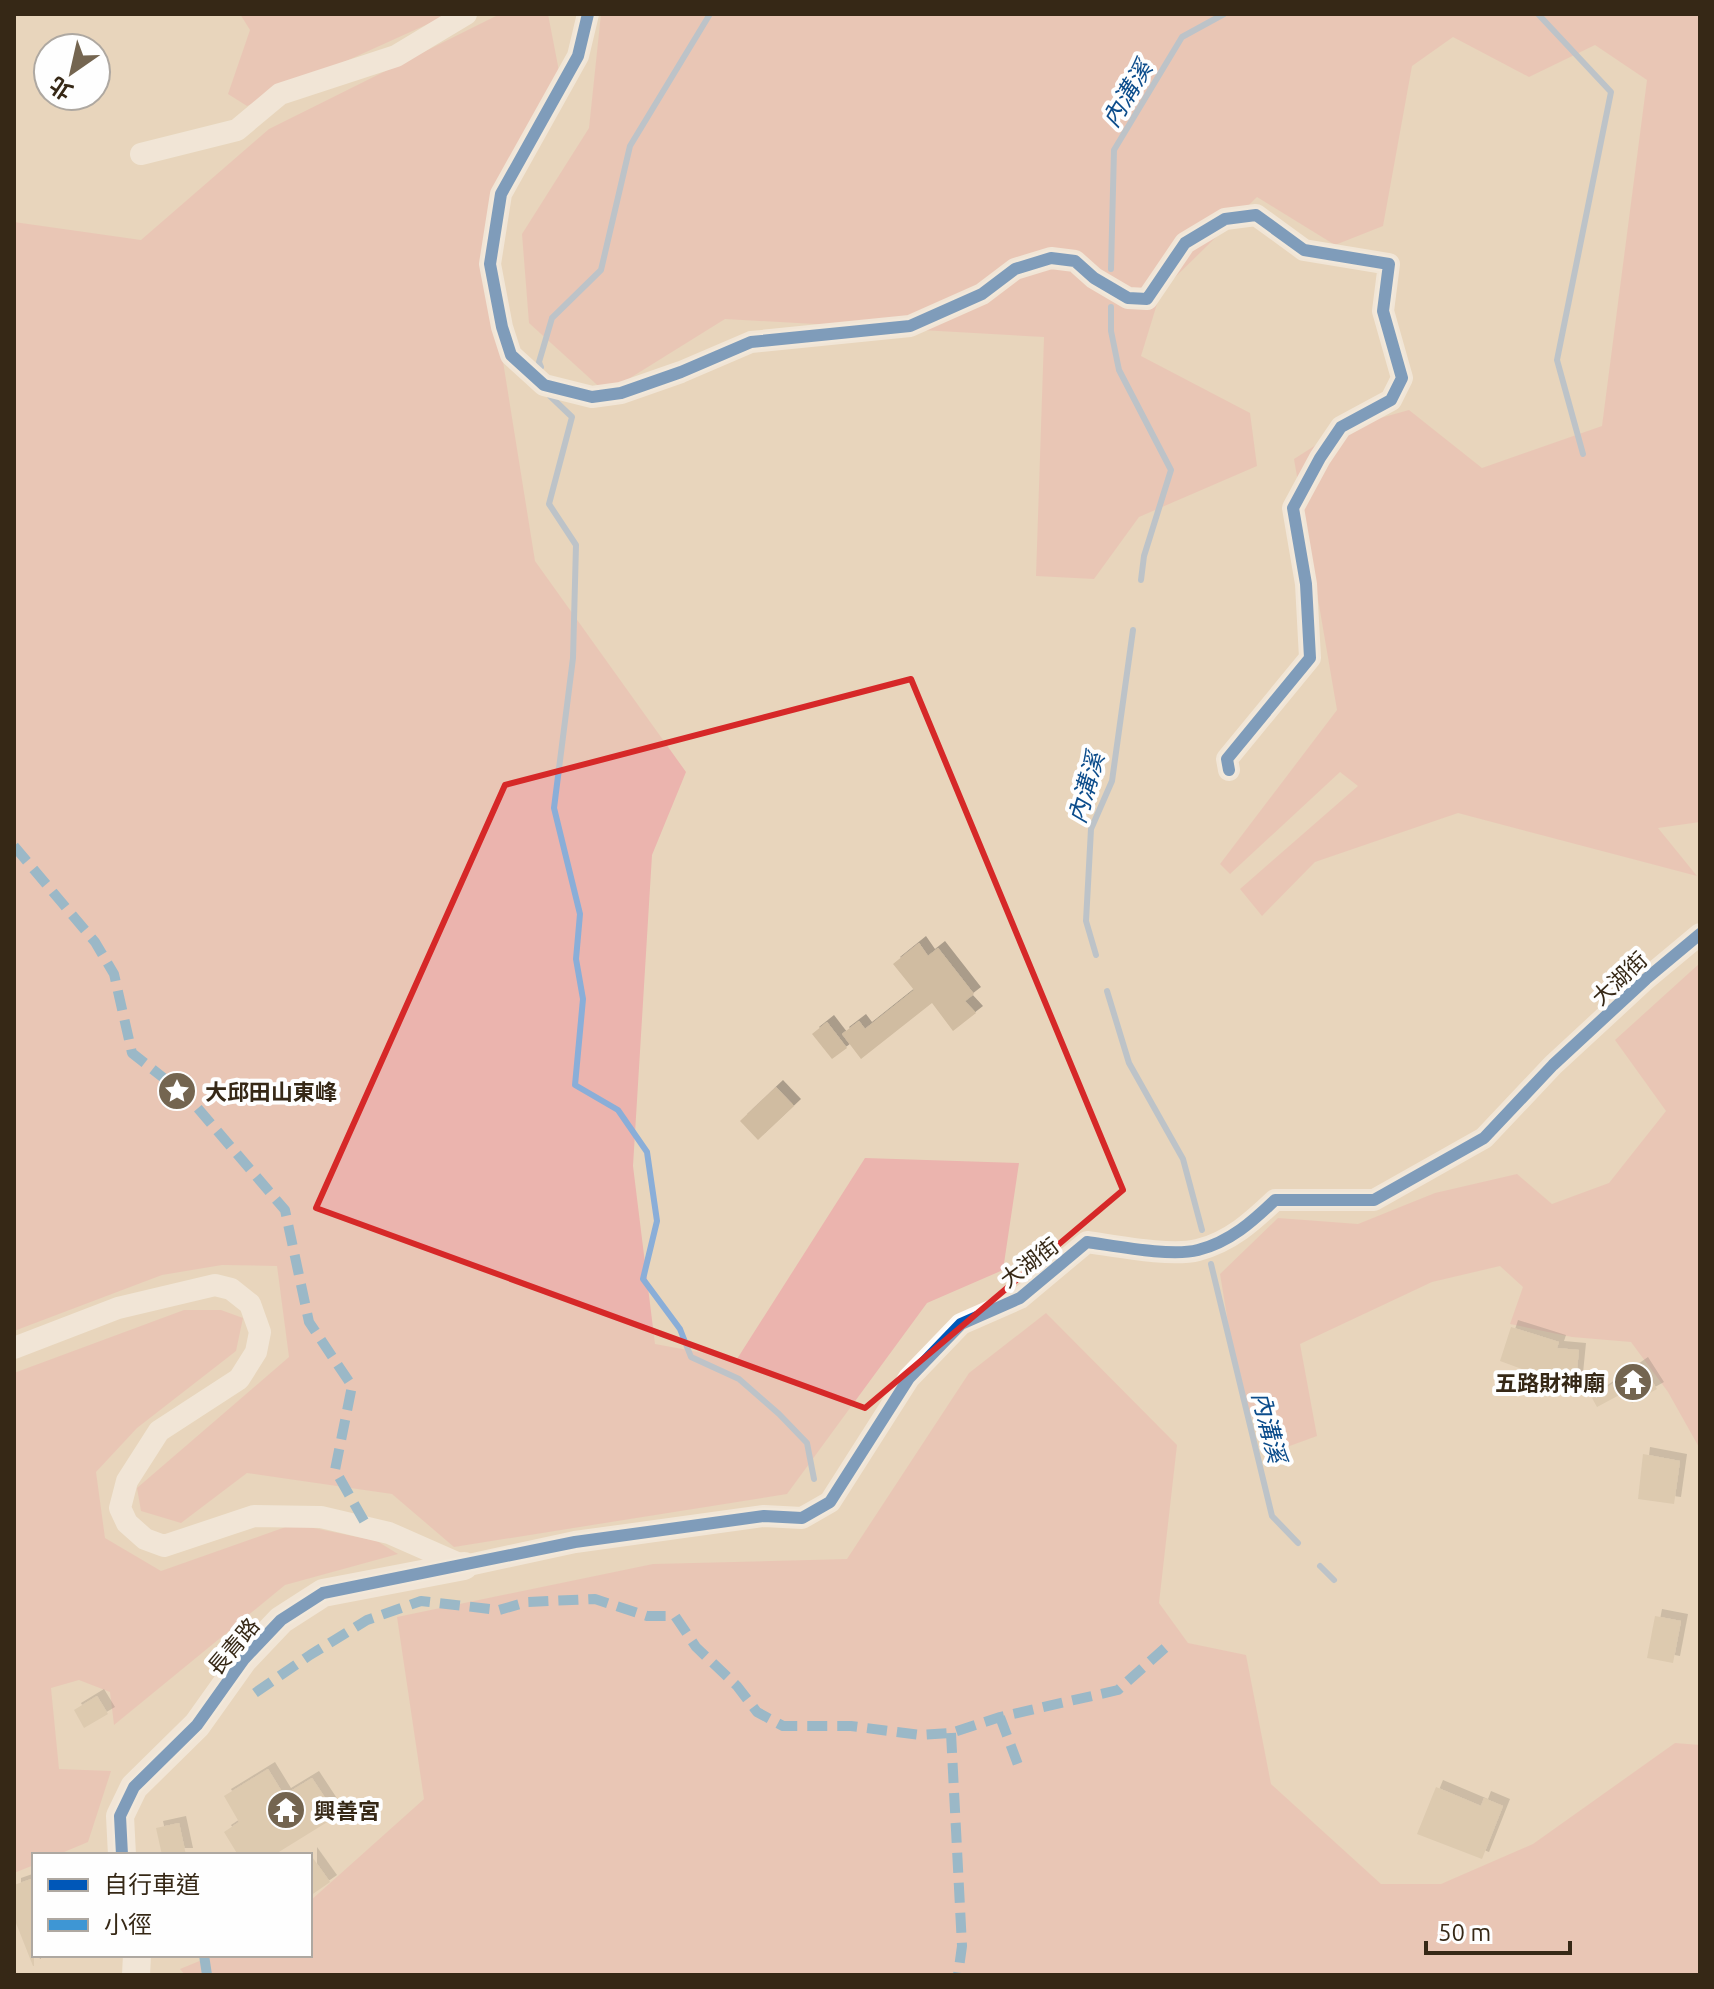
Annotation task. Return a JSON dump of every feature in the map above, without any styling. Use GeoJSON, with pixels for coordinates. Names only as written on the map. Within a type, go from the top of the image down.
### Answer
{"type":"FeatureCollection","features":[{"type":"Feature","properties":{"kind":"street"},"geometry":{"type":"LineString","coordinates":[[141,154],[237,130],[280,94],[396,56],[466,14]]}},
{"type":"Feature","properties":{"kind":"street"},"geometry":{"type":"LineString","coordinates":[[588,14],[578,56],[501,194],[490,264],[502,327],[511,355],[544,385],[592,397],[621,393],[751,342],[910,326],[982,294],[1015,269],[1051,258],[1075,261],[1094,278],[1128,298],[1147,299],[1185,243],[1225,219],[1256,215],[1304,250],[1389,264],[1383,311],[1402,378],[1391,400],[1341,427],[1293,508],[1306,584],[1310,658],[1227,759],[1229,770]]}},
{"type":"Feature","properties":{"kind":"street","name":"大湖街"},"geometry":{"type":"LineString","coordinates":[[464,1566],[575,1542],[764,1516],[802,1518],[830,1502],[909,1378],[961,1324],[1020,1298],[1087,1242],[1145,1250],[1197,1251],[1237,1232],[1275,1200],[1374,1200],[1484,1138],[1553,1065],[1700,934]]}},
{"type":"Feature","properties":{"kind":"street"},"geometry":{"type":"LineString","coordinates":[[14,1348],[118,1308],[215,1285],[231,1289],[250,1304],[260,1332],[256,1352],[239,1379],[159,1431],[127,1481],[120,1508],[127,1523],[145,1539],[164,1546],[254,1516],[321,1517],[389,1533],[464,1566]]}},
{"type":"Feature","properties":{"kind":"street","name":"長青路"},"geometry":{"type":"LineString","coordinates":[[122,1853],[120,1816],[134,1787],[197,1725],[244,1659],[281,1620],[323,1593],[464,1566]]}},
{"type":"Feature","properties":{"kind":"highlighted area"},"geometry":{"type":"Polygon","coordinates":[[[911,679],[1123,1190],[865,1408],[316,1208],[505,785],[911,679]]]}},
{"type":"Feature","properties":{"kind":"shaded area"},"geometry":{"type":"Polygon","coordinates":[[[240,14],[450,14],[247,106],[228,94],[250,30],[240,14]]]}},
{"type":"Feature","properties":{"kind":"shaded area"},"geometry":{"type":"Polygon","coordinates":[[[500,14],[548,14],[559,71],[484,243],[535,561],[686,772],[652,855],[633,1166],[655,1344],[737,1359],[865,1158],[1019,1163],[1003,1270],[927,1303],[787,1494],[454,1547],[392,1494],[247,1473],[181,1523],[141,1511],[137,1488],[289,1357],[277,1266],[222,1265],[162,1275],[14,1331],[14,222],[141,240],[269,129],[500,14]]]}},
{"type":"Feature","properties":{"kind":"shaded area"},"geometry":{"type":"Polygon","coordinates":[[[601,14],[1700,14],[1700,822],[1658,828],[1697,876],[1458,813],[1315,862],[1262,916],[1240,889],[1358,786],[1340,772],[1230,874],[1220,864],[1337,710],[1294,459],[1341,429],[1409,410],[1482,468],[1602,426],[1647,80],[1595,45],[1529,77],[1453,37],[1412,66],[1383,226],[1335,245],[1257,197],[1161,291],[1141,356],[1250,413],[1257,466],[1139,517],[1094,579],[1036,576],[1044,337],[725,319],[606,393],[529,323],[522,234],[589,128],[601,14]]]}},
{"type":"Feature","properties":{"kind":"shaded area"},"geometry":{"type":"Polygon","coordinates":[[[1700,963],[1700,1449],[1668,1392],[1631,1342],[1572,1337],[1510,1324],[1523,1287],[1500,1266],[1432,1282],[1300,1344],[1317,1436],[1276,1451],[1241,1401],[1220,1274],[1278,1218],[1358,1224],[1435,1193],[1517,1174],[1552,1204],[1609,1183],[1666,1111],[1615,1040],[1700,963]]]}},
{"type":"Feature","properties":{"kind":"shaded area"},"geometry":{"type":"Polygon","coordinates":[[[184,1310],[221,1310],[243,1318],[236,1351],[137,1428],[96,1472],[105,1538],[161,1571],[294,1524],[377,1541],[398,1554],[285,1585],[114,1725],[110,1692],[79,1680],[51,1688],[59,1769],[111,1771],[88,1842],[62,1853],[32,1853],[32,1866],[14,1873],[14,1373],[184,1310]]]}},
{"type":"Feature","properties":{"kind":"shaded area"},"geometry":{"type":"Polygon","coordinates":[[[1046,1313],[1177,1445],[1159,1603],[1188,1643],[1246,1655],[1271,1784],[1381,1884],[1441,1884],[1533,1844],[1675,1743],[1700,1745],[1700,1975],[185,1975],[180,1969],[209,1957],[312,1957],[312,1899],[424,1799],[397,1617],[653,1564],[847,1559],[969,1373],[1046,1313]]]}},
{"type":"Feature","properties":{"kind":"building"},"geometry":{"type":"Polygon","coordinates":[[[919,943],[928,956],[938,948],[974,994],[965,1001],[976,1013],[953,1031],[932,1003],[861,1059],[842,1034],[859,1021],[865,1029],[914,990],[893,964],[919,943]]]}},
{"type":"Feature","properties":{"kind":"building"},"geometry":{"type":"Polygon","coordinates":[[[827,1022],[847,1048],[832,1059],[812,1034],[827,1022]]]}},
{"type":"Feature","properties":{"kind":"building"},"geometry":{"type":"Polygon","coordinates":[[[776,1087],[794,1106],[758,1140],[740,1121],[776,1087]]]}},
{"type":"Feature","properties":{"kind":"building"},"geometry":{"type":"Polygon","coordinates":[[[1511,1327],[1559,1342],[1557,1348],[1579,1350],[1576,1380],[1547,1378],[1500,1361],[1511,1327]]]}},
{"type":"Feature","properties":{"kind":"building","name":"五路財神廟"},"geometry":{"type":"Polygon","coordinates":[[[1641,1364],[1657,1389],[1632,1403],[1625,1392],[1597,1407],[1592,1398],[1641,1364]]]}},
{"type":"Feature","properties":{"kind":"building"},"geometry":{"type":"Polygon","coordinates":[[[1643,1454],[1680,1461],[1674,1504],[1638,1499],[1643,1454]]]}},
{"type":"Feature","properties":{"kind":"building"},"geometry":{"type":"Polygon","coordinates":[[[1655,1616],[1681,1621],[1673,1663],[1647,1658],[1655,1616]]]}},
{"type":"Feature","properties":{"kind":"building"},"geometry":{"type":"Polygon","coordinates":[[[97,1696],[108,1714],[84,1728],[74,1710],[97,1696]]]}},
{"type":"Feature","properties":{"kind":"building","name":"興善宮"},"geometry":{"type":"Polygon","coordinates":[[[268,1769],[284,1795],[312,1778],[337,1816],[277,1853],[237,1853],[224,1832],[239,1822],[224,1796],[268,1769]]]}},
{"type":"Feature","properties":{"kind":"building"},"geometry":{"type":"Polygon","coordinates":[[[1436,1787],[1481,1806],[1484,1798],[1503,1806],[1482,1859],[1417,1834],[1436,1787]]]}},
{"type":"Feature","properties":{"kind":"building"},"geometry":{"type":"Polygon","coordinates":[[[179,1823],[186,1853],[162,1853],[156,1828],[179,1823]]]}},
{"type":"Feature","properties":{"kind":"building"},"geometry":{"type":"Polygon","coordinates":[[[312,1857],[330,1882],[312,1895],[312,1857]]]}},
{"type":"Feature","properties":{"kind":"building"},"geometry":{"type":"Polygon","coordinates":[[[32,1879],[34,1966],[14,1918],[14,1885],[32,1879]]]}},
{"type":"Feature","properties":{"kind":"waterway"},"geometry":{"type":"LineString","coordinates":[[541,367],[539,362],[552,318],[601,270],[630,146],[710,14]]}},
{"type":"Feature","properties":{"kind":"waterway","name":"內溝溪"},"geometry":{"type":"LineString","coordinates":[[1111,269],[1114,150],[1182,37],[1224,14]]}},
{"type":"Feature","properties":{"kind":"waterway"},"geometry":{"type":"LineString","coordinates":[[1538,14],[1611,92],[1557,360],[1583,454]]}},
{"type":"Feature","properties":{"kind":"waterway","name":"內溝溪"},"geometry":{"type":"LineString","coordinates":[[1111,307],[1111,331],[1119,370],[1171,470],[1144,556],[1141,580]]}},
{"type":"Feature","properties":{"kind":"waterway"},"geometry":{"type":"LineString","coordinates":[[550,396],[572,417],[549,504],[576,545],[573,658],[554,808],[580,914],[576,959],[583,999],[575,1085],[618,1110],[647,1152],[657,1221],[643,1279],[680,1329],[691,1357],[739,1379],[807,1443],[814,1479]]}},
{"type":"Feature","properties":{"kind":"waterway","name":"內溝溪"},"geometry":{"type":"LineString","coordinates":[[1096,955],[1086,921],[1091,829],[1112,781],[1133,630]]}},
{"type":"Feature","properties":{"kind":"waterway","name":"內溝溪"},"geometry":{"type":"LineString","coordinates":[[1107,991],[1129,1063],[1183,1159],[1202,1230]]}},
{"type":"Feature","properties":{"kind":"waterway","name":"內溝溪"},"geometry":{"type":"LineString","coordinates":[[1211,1264],[1272,1516],[1298,1543]]}},
{"type":"Feature","properties":{"kind":"waterway","name":"內溝溪"},"geometry":{"type":"LineString","coordinates":[[1320,1566],[1334,1580]]}},
{"type":"Feature","properties":{"kind":"marked path"},"geometry":{"type":"LineString","coordinates":[[14,846],[95,942],[114,974],[132,1053],[189,1098],[285,1210],[309,1322],[352,1386],[335,1470],[368,1528]]}},
{"type":"Feature","properties":{"kind":"marked path"},"geometry":{"type":"LineString","coordinates":[[255,1693],[367,1620],[421,1601],[499,1610],[527,1602],[595,1599],[647,1616],[675,1616],[696,1647],[737,1686],[757,1712],[783,1726],[851,1726],[920,1735],[951,1733],[1000,1717],[1118,1690],[1166,1647]]}},
{"type":"Feature","properties":{"kind":"marked path"},"geometry":{"type":"LineString","coordinates":[[1000,1717],[1020,1770]]}},
{"type":"Feature","properties":{"kind":"marked path"},"geometry":{"type":"LineString","coordinates":[[951,1733],[962,1946],[958,1975]]}},
{"type":"Feature","properties":{"kind":"marked path"},"geometry":{"type":"LineString","coordinates":[[204,1957],[207,1975]]}},
{"type":"Feature","properties":{"kind":"cycle path"},"geometry":{"type":"LineString","coordinates":[[588,14],[578,56],[501,194],[490,264],[502,327],[511,355],[544,385],[592,397],[621,393],[751,342],[910,326],[982,294],[1015,269],[1051,258],[1075,261],[1094,278],[1128,298],[1147,299],[1185,243],[1225,219],[1256,215],[1304,250],[1389,264],[1383,311],[1402,378],[1391,400],[1341,427],[1293,508],[1306,584],[1310,658],[1227,759],[1229,770]]}},
{"type":"Feature","properties":{"kind":"cycle path"},"geometry":{"type":"LineString","coordinates":[[122,1853],[120,1816],[134,1787],[197,1725],[244,1659],[281,1620],[323,1593],[575,1542],[764,1516],[802,1518],[830,1502],[909,1378],[961,1324],[1020,1298],[1087,1242],[1187,1252],[1231,1236],[1275,1200],[1374,1200],[1484,1138],[1553,1065],[1700,934]]}},
{"type":"Feature","properties":{"kind":"place","name":"大邱田山東峰"},"geometry":{"type":"Point","coordinates":[177,1091]}},
{"type":"Feature","properties":{"kind":"place","name":"五路財神廟"},"geometry":{"type":"Point","coordinates":[1633,1382]}},
{"type":"Feature","properties":{"kind":"place","name":"興善宮"},"geometry":{"type":"Point","coordinates":[286,1810]}}]}
